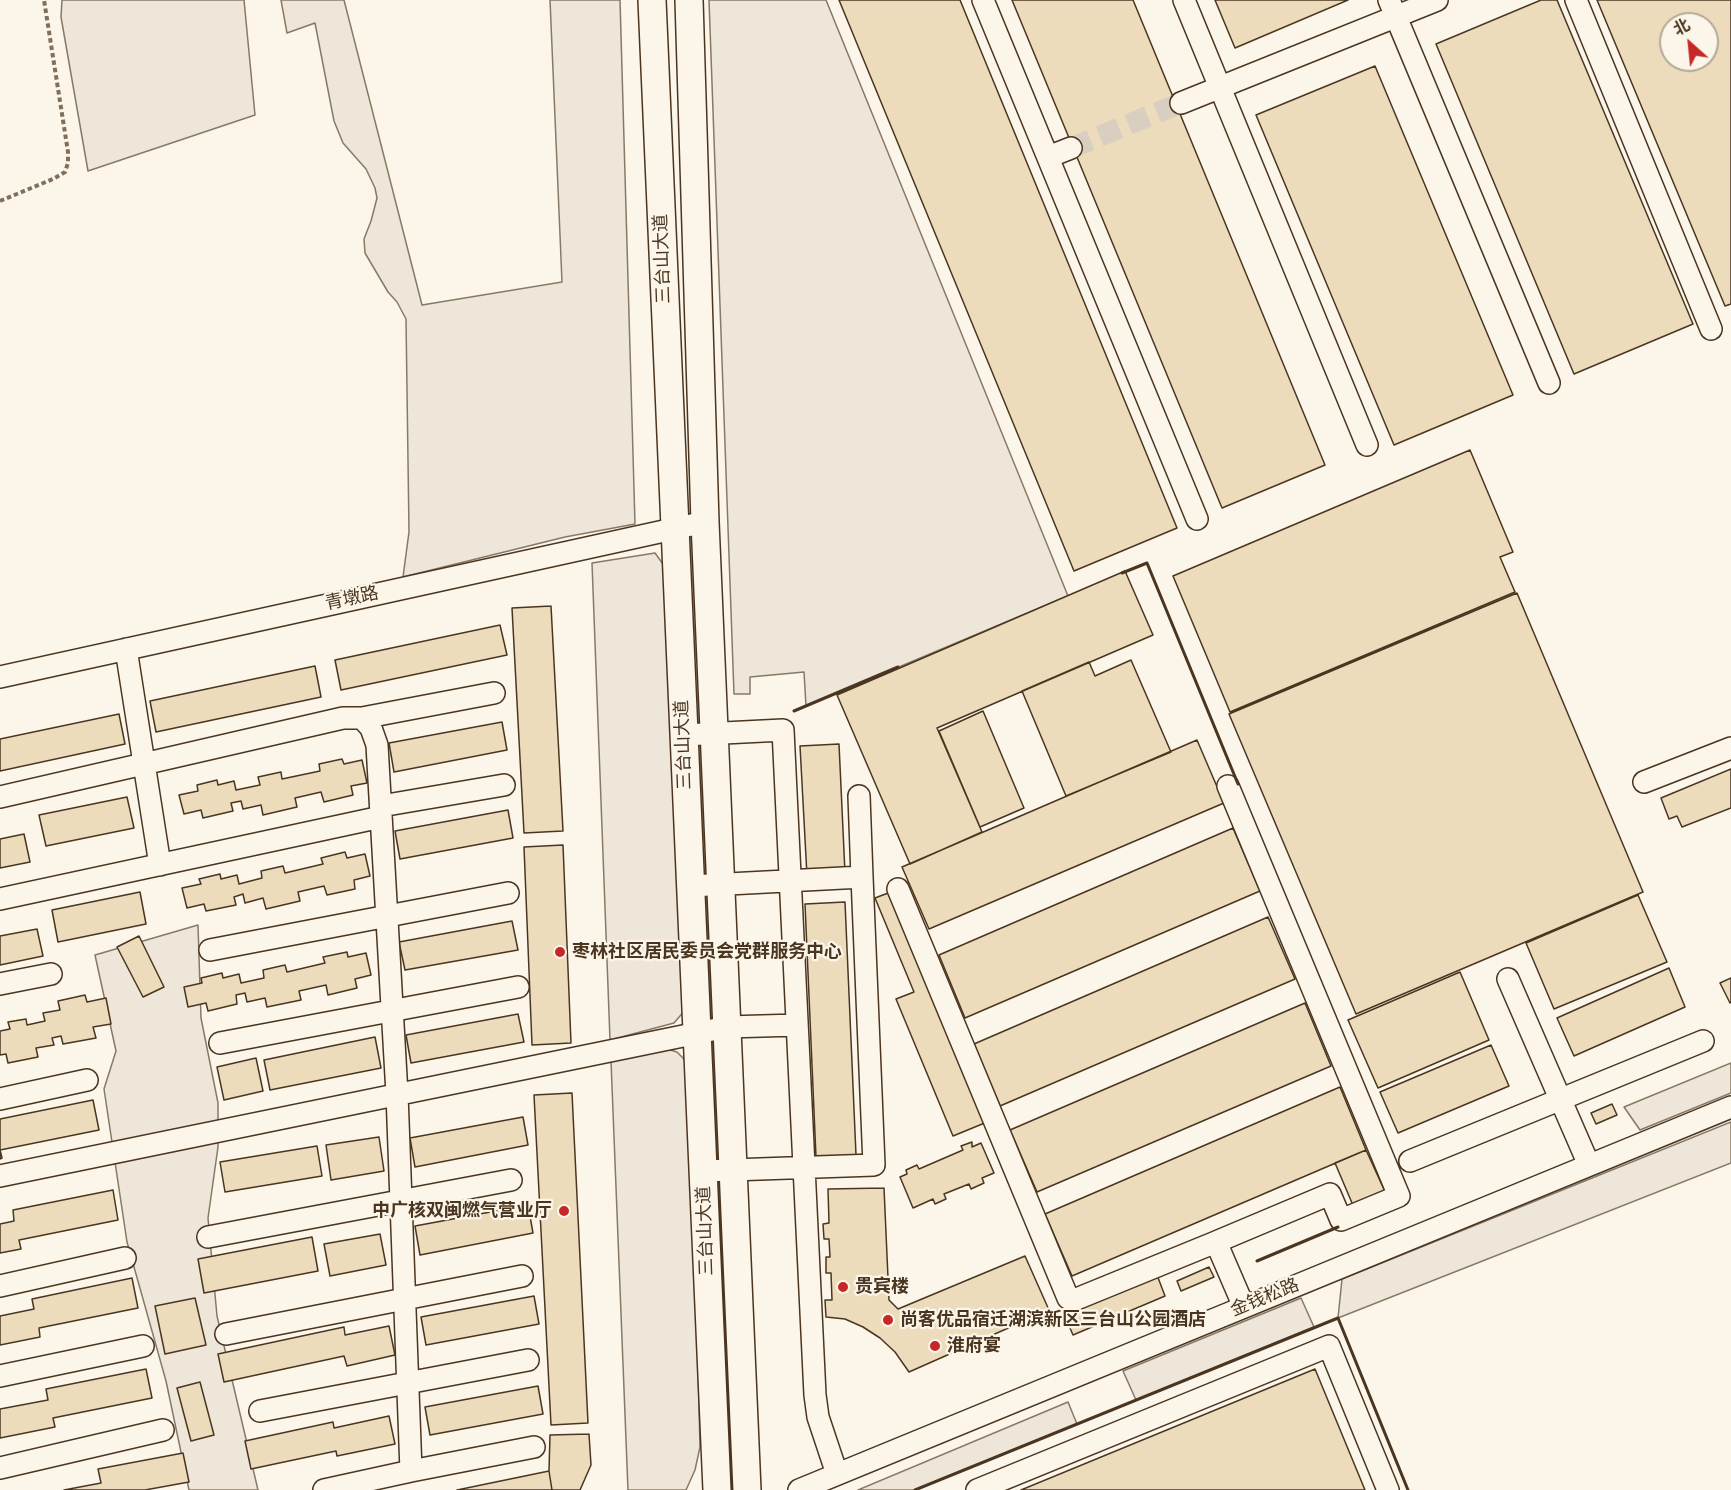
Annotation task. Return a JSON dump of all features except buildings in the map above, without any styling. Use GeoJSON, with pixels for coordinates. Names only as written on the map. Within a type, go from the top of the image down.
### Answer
{"type":"FeatureCollection","features":[{"type":"Feature","properties":{"kind":"main road","name":"三台山大道"},"geometry":{"type":"LineString","coordinates":[[652,0],[717,1490]]}},
{"type":"Feature","properties":{"kind":"main road","name":"三台山大道"},"geometry":{"type":"LineString","coordinates":[[689,0],[705,522],[747,1490]]}},
{"type":"Feature","properties":{"kind":"street"},"geometry":{"type":"LineString","coordinates":[[983,0],[1197,519]]}},
{"type":"Feature","properties":{"kind":"street"},"geometry":{"type":"LineString","coordinates":[[1184,0],[1366,445]]}},
{"type":"Feature","properties":{"kind":"street"},"geometry":{"type":"LineString","coordinates":[[1181,103],[1393,8],[1437,0]]}},
{"type":"Feature","properties":{"kind":"street"},"geometry":{"type":"LineString","coordinates":[[1576,0],[1712,328]]}},
{"type":"Feature","properties":{"kind":"street"},"geometry":{"type":"LineString","coordinates":[[1393,8],[1549,383]]}},
{"type":"Feature","properties":{"kind":"street"},"geometry":{"type":"LineString","coordinates":[[1048,157],[1071,148]]}},
{"type":"Feature","properties":{"kind":"street","name":"青墩路"},"geometry":{"type":"LineString","coordinates":[[0,677],[705,522]]}},
{"type":"Feature","properties":{"kind":"street"},"geometry":{"type":"LineString","coordinates":[[126,649],[160,865]]}},
{"type":"Feature","properties":{"kind":"street"},"geometry":{"type":"LineString","coordinates":[[0,797],[343,718],[362,718],[494,693]]}},
{"type":"Feature","properties":{"kind":"street"},"geometry":{"type":"LineString","coordinates":[[362,718],[371,728],[377,745],[397,1094],[411,1471]]}},
{"type":"Feature","properties":{"kind":"street"},"geometry":{"type":"LineString","coordinates":[[684,735],[783,730],[815,1395],[818,1417],[837,1474]]}},
{"type":"Feature","properties":{"kind":"street"},"geometry":{"type":"LineString","coordinates":[[1644,782],[1731,748]]}},
{"type":"Feature","properties":{"kind":"street"},"geometry":{"type":"LineString","coordinates":[[0,899],[160,865],[504,785]]}},
{"type":"Feature","properties":{"kind":"street"},"geometry":{"type":"LineString","coordinates":[[898,889],[1068,1298],[1074,1300],[1330,1194],[1341,1220],[1400,1196],[1228,786]]}},
{"type":"Feature","properties":{"kind":"street"},"geometry":{"type":"LineString","coordinates":[[703,1171],[874,1166],[859,796]]}},
{"type":"Feature","properties":{"kind":"street"},"geometry":{"type":"LineString","coordinates":[[690,886],[862,877]]}},
{"type":"Feature","properties":{"kind":"street"},"geometry":{"type":"LineString","coordinates":[[210,950],[508,893]]}},
{"type":"Feature","properties":{"kind":"street"},"geometry":{"type":"LineString","coordinates":[[0,984],[51,974]]}},
{"type":"Feature","properties":{"kind":"street"},"geometry":{"type":"LineString","coordinates":[[1508,979],[1589,1165]]}},
{"type":"Feature","properties":{"kind":"street"},"geometry":{"type":"LineString","coordinates":[[220,1043],[518,987]]}},
{"type":"Feature","properties":{"kind":"street"},"geometry":{"type":"LineString","coordinates":[[0,1176],[697,1032],[727,1027],[797,1025]]}},
{"type":"Feature","properties":{"kind":"street"},"geometry":{"type":"LineString","coordinates":[[1410,1161],[1703,1041]]}},
{"type":"Feature","properties":{"kind":"street"},"geometry":{"type":"LineString","coordinates":[[0,1099],[87,1080]]}},
{"type":"Feature","properties":{"kind":"street","name":"金钱松路"},"geometry":{"type":"LineString","coordinates":[[799,1490],[1731,1107]]}},
{"type":"Feature","properties":{"kind":"street"},"geometry":{"type":"LineString","coordinates":[[208,1237],[511,1180]]}},
{"type":"Feature","properties":{"kind":"street"},"geometry":{"type":"LineString","coordinates":[[1216,1242],[1244,1307]]}},
{"type":"Feature","properties":{"kind":"street"},"geometry":{"type":"LineString","coordinates":[[0,1286],[125,1258]]}},
{"type":"Feature","properties":{"kind":"street"},"geometry":{"type":"LineString","coordinates":[[226,1334],[522,1276]]}},
{"type":"Feature","properties":{"kind":"street"},"geometry":{"type":"LineString","coordinates":[[0,1376],[143,1346]]}},
{"type":"Feature","properties":{"kind":"street"},"geometry":{"type":"LineString","coordinates":[[977,1490],[1329,1346],[1388,1490]]}},
{"type":"Feature","properties":{"kind":"street"},"geometry":{"type":"LineString","coordinates":[[260,1411],[528,1360]]}},
{"type":"Feature","properties":{"kind":"street"},"geometry":{"type":"LineString","coordinates":[[0,1468],[163,1430]]}},
{"type":"Feature","properties":{"kind":"street"},"geometry":{"type":"LineString","coordinates":[[324,1490],[534,1447]]}},
{"type":"Feature","properties":{"kind":"path"},"geometry":{"type":"LineString","coordinates":[[0,201],[59,176],[65,172],[68,163],[44,0]]}},
{"type":"Feature","properties":{"kind":"shaded area"},"geometry":{"type":"Polygon","coordinates":[[[62,0],[244,0],[255,115],[88,171],[61,17],[62,0]]]}},
{"type":"Feature","properties":{"kind":"shaded area"},"geometry":{"type":"Polygon","coordinates":[[[281,0],[344,0],[422,305],[562,282],[550,0],[620,0],[635,524],[565,537],[403,577],[409,532],[406,319],[365,253],[364,239],[377,198],[375,188],[366,169],[343,143],[334,121],[315,23],[287,33],[281,0]]]}},
{"type":"Feature","properties":{"kind":"shaded area"},"geometry":{"type":"Polygon","coordinates":[[[709,0],[826,0],[1068,596],[806,706],[804,672],[750,677],[750,694],[734,694],[709,0]]]}},
{"type":"Feature","properties":{"kind":"shaded area"},"geometry":{"type":"Polygon","coordinates":[[[655,553],[663,564],[686,1009],[674,1023],[610,1040],[592,563],[655,553]]]}},
{"type":"Feature","properties":{"kind":"shaded area"},"geometry":{"type":"Polygon","coordinates":[[[198,925],[201,1018],[218,1103],[218,1147],[208,1218],[217,1316],[258,1490],[189,1490],[166,1381],[127,1242],[104,1089],[116,1051],[95,955],[198,925]]]}},
{"type":"Feature","properties":{"kind":"shaded area"},"geometry":{"type":"Polygon","coordinates":[[[667,1049],[677,1052],[683,1058],[690,1071],[691,1079],[700,1447],[695,1470],[686,1490],[628,1490],[611,1061],[667,1049]]]}},
{"type":"Feature","properties":{"kind":"shaded area"},"geometry":{"type":"Polygon","coordinates":[[[1731,1063],[1731,1093],[1640,1130],[1624,1107],[1731,1063]]]}},
{"type":"Feature","properties":{"kind":"shaded area"},"geometry":{"type":"Polygon","coordinates":[[[1731,1122],[1731,1163],[1338,1318],[1342,1279],[1731,1122]]]}},
{"type":"Feature","properties":{"kind":"shaded area"},"geometry":{"type":"Polygon","coordinates":[[[1301,1298],[1314,1327],[1136,1400],[1123,1371],[1301,1298]]]}},
{"type":"Feature","properties":{"kind":"shaded area"},"geometry":{"type":"Polygon","coordinates":[[[1068,1402],[1077,1424],[915,1490],[858,1490],[1068,1402]]]}},
{"type":"Feature","properties":{"kind":"tunnel"},"geometry":{"type":"LineString","coordinates":[[1071,148],[1181,103]]}},
{"type":"Feature","properties":{"kind":"wall"},"geometry":{"type":"LineString","coordinates":[[1122,573],[1147,563],[1238,784]]}},
{"type":"Feature","properties":{"kind":"wall"},"geometry":{"type":"LineString","coordinates":[[794,711],[898,667]]}},
{"type":"Feature","properties":{"kind":"wall"},"geometry":{"type":"LineString","coordinates":[[1257,1261],[1338,1227]]}},
{"type":"Feature","properties":{"kind":"wall"},"geometry":{"type":"LineString","coordinates":[[915,1490],[1338,1318],[1408,1490]]}},
{"type":"Feature","properties":{"kind":"place","name":"枣林社区居民委员会党群服务中心"},"geometry":{"type":"Point","coordinates":[560,952]}},
{"type":"Feature","properties":{"kind":"place","name":"中广核双闽燃气营业厅"},"geometry":{"type":"Point","coordinates":[564,1211]}},
{"type":"Feature","properties":{"kind":"place","name":"贵宾楼"},"geometry":{"type":"Point","coordinates":[843,1287]}},
{"type":"Feature","properties":{"kind":"place","name":"尚客优品宿迁湖滨新区三台山公园酒店"},"geometry":{"type":"Point","coordinates":[888,1320]}},
{"type":"Feature","properties":{"kind":"place","name":"淮府宴"},"geometry":{"type":"Point","coordinates":[935,1346]}}]}
